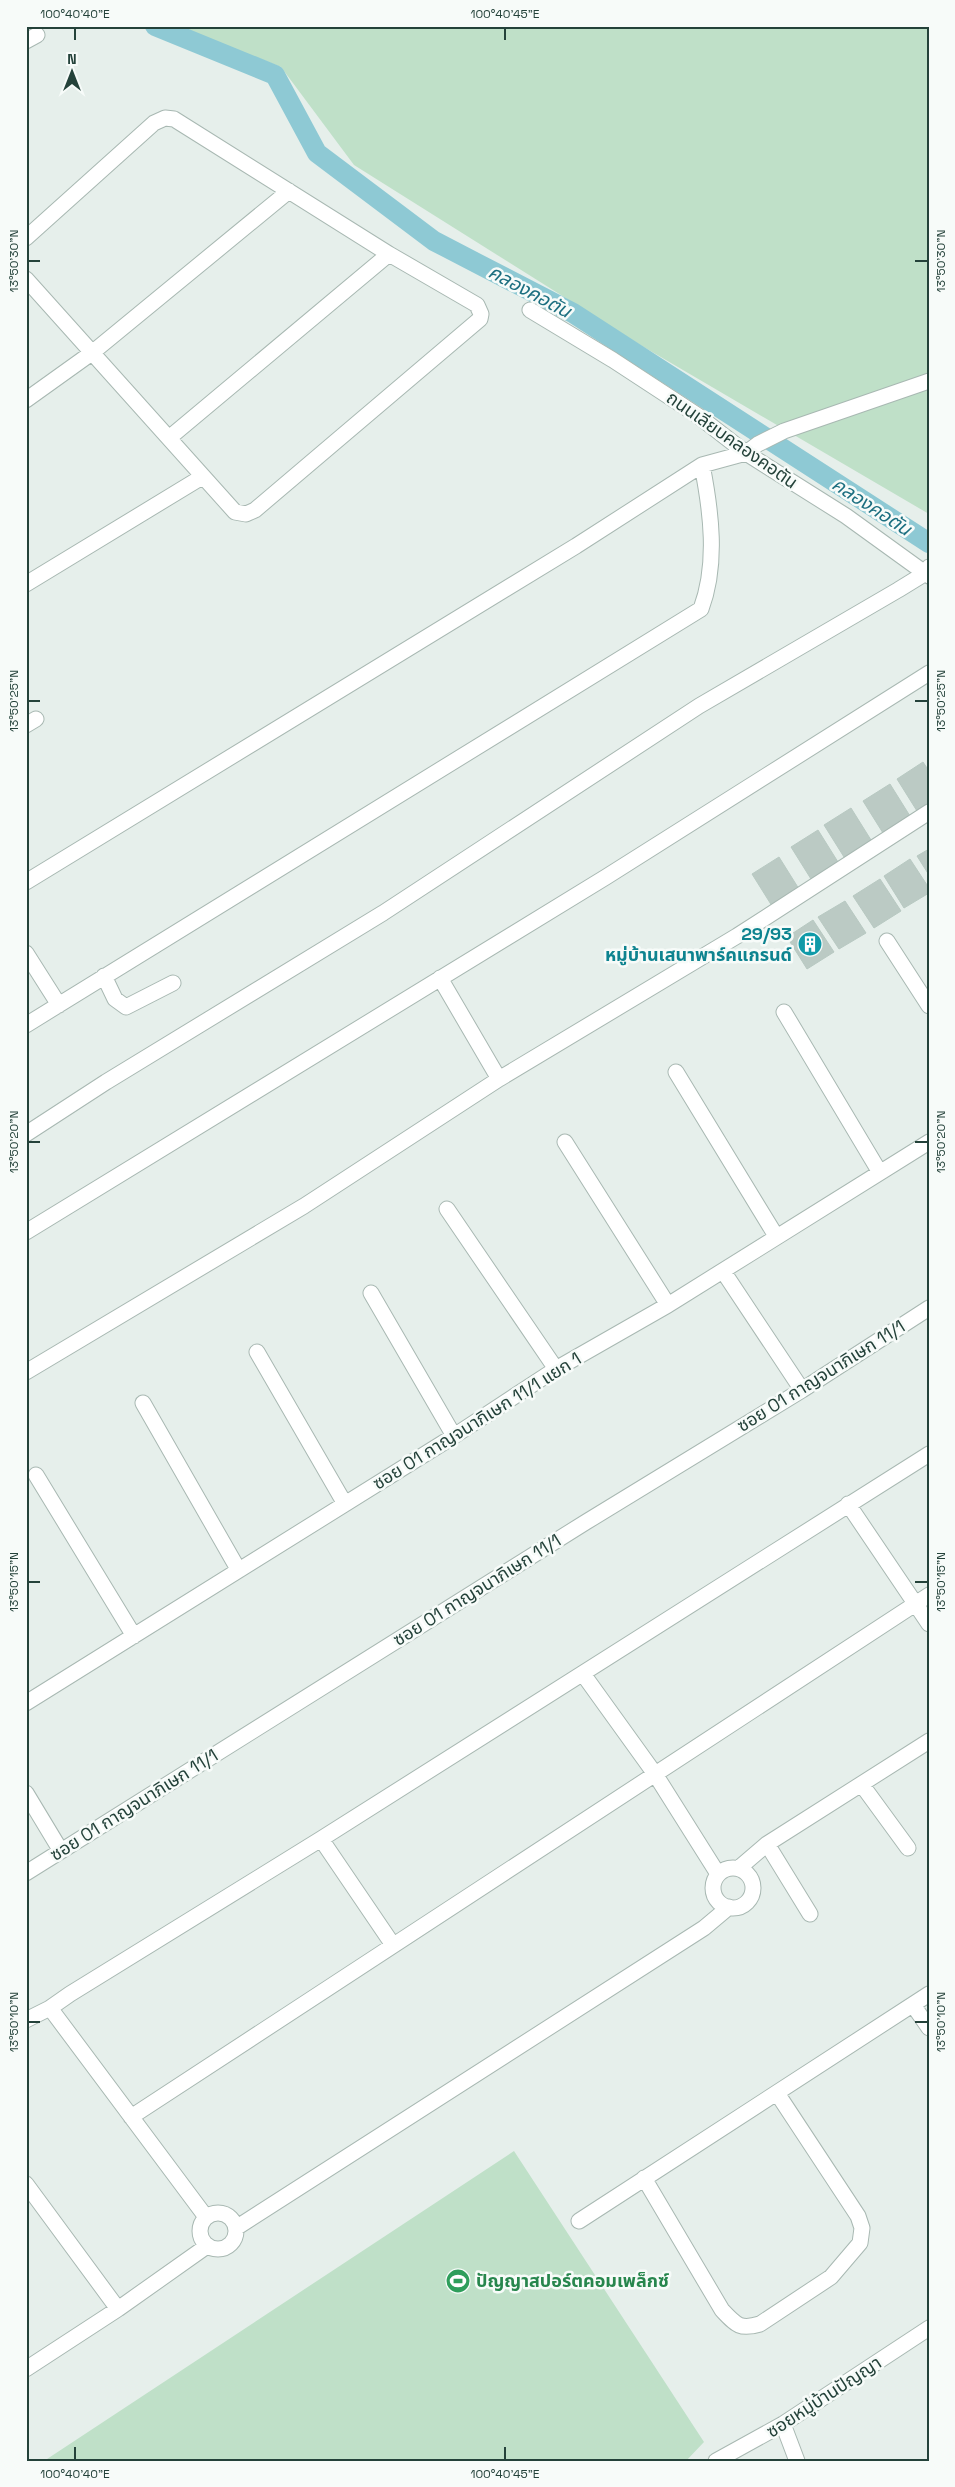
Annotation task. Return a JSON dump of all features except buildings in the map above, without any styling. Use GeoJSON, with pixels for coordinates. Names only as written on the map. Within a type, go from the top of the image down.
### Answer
{"type":"FeatureCollection","features":[{"type":"Feature","properties":{"kind":"street"},"geometry":{"type":"LineString","coordinates":[[26,238],[154,123],[165,118],[174,120],[388,254],[477,305],[480,320],[255,510],[246,514],[234,512],[170,438],[26,279]]}},
{"type":"Feature","properties":{"kind":"street"},"geometry":{"type":"LineString","coordinates":[[26,400],[93,352],[289,191]]}},
{"type":"Feature","properties":{"kind":"street"},"geometry":{"type":"LineString","coordinates":[[170,438],[388,254]]}},
{"type":"Feature","properties":{"kind":"street","name":"ถนนเลียบคลองคอตัน"},"geometry":{"type":"LineString","coordinates":[[530,310],[752,448],[927,572]]}},
{"type":"Feature","properties":{"kind":"street"},"geometry":{"type":"LineString","coordinates":[[26,882],[576,546],[702,465],[752,448],[784,431],[929,380]]}},
{"type":"Feature","properties":{"kind":"street"},"geometry":{"type":"LineString","coordinates":[[26,1025],[701,609],[707,593],[709,574],[710,508],[702,465]]}},
{"type":"Feature","properties":{"kind":"street"},"geometry":{"type":"LineString","coordinates":[[26,584],[202,477]]}},
{"type":"Feature","properties":{"kind":"street"},"geometry":{"type":"LineString","coordinates":[[26,1134],[106,1082],[383,913],[699,706],[927,572]]}},
{"type":"Feature","properties":{"kind":"street"},"geometry":{"type":"LineString","coordinates":[[26,1232],[606,877],[929,673]]}},
{"type":"Feature","properties":{"kind":"street"},"geometry":{"type":"LineString","coordinates":[[26,1372],[304,1206],[499,1079],[737,936],[929,812]]}},
{"type":"Feature","properties":{"kind":"street"},"geometry":{"type":"LineString","coordinates":[[887,942],[929,1006]]}},
{"type":"Feature","properties":{"kind":"street"},"geometry":{"type":"LineString","coordinates":[[26,953],[59,1004]]}},
{"type":"Feature","properties":{"kind":"street"},"geometry":{"type":"LineString","coordinates":[[104,976],[115,998],[126,1007],[173,983]]}},
{"type":"Feature","properties":{"kind":"street"},"geometry":{"type":"LineString","coordinates":[[440,978],[499,1079]]}},
{"type":"Feature","properties":{"kind":"street"},"geometry":{"type":"LineString","coordinates":[[784,1012],[878,1171]]}},
{"type":"Feature","properties":{"kind":"street"},"geometry":{"type":"LineString","coordinates":[[676,1072],[776,1236]]}},
{"type":"Feature","properties":{"kind":"street"},"geometry":{"type":"LineString","coordinates":[[565,1142],[668,1305]]}},
{"type":"Feature","properties":{"kind":"street","name":"ซอย 01 กาญจนาภิเษก 11/1 แยก 1"},"geometry":{"type":"LineString","coordinates":[[26,1703],[454,1436],[556,1369],[668,1305],[878,1171],[929,1142]]}},
{"type":"Feature","properties":{"kind":"street"},"geometry":{"type":"LineString","coordinates":[[447,1209],[556,1369]]}},
{"type":"Feature","properties":{"kind":"street"},"geometry":{"type":"LineString","coordinates":[[723,1270],[802,1390]]}},
{"type":"Feature","properties":{"kind":"street"},"geometry":{"type":"LineString","coordinates":[[372,1293],[454,1436]]}},
{"type":"Feature","properties":{"kind":"street","name":"ซอย 01 กาญจนาภิเษก 11/1"},"geometry":{"type":"LineString","coordinates":[[26,1873],[586,1522],[802,1390],[929,1308]]}},
{"type":"Feature","properties":{"kind":"street"},"geometry":{"type":"LineString","coordinates":[[258,1352],[346,1504]]}},
{"type":"Feature","properties":{"kind":"street"},"geometry":{"type":"LineString","coordinates":[[144,1403],[238,1570]]}},
{"type":"Feature","properties":{"kind":"street"},"geometry":{"type":"LineString","coordinates":[[26,2020],[50,2008],[321,1839],[929,1454]]}},
{"type":"Feature","properties":{"kind":"street"},"geometry":{"type":"LineString","coordinates":[[36,1475],[134,1636]]}},
{"type":"Feature","properties":{"kind":"street"},"geometry":{"type":"LineString","coordinates":[[848,1504],[922,1599],[929,1624]]}},
{"type":"Feature","properties":{"kind":"street"},"geometry":{"type":"LineString","coordinates":[[131,2117],[922,1599]]}},
{"type":"Feature","properties":{"kind":"street"},"geometry":{"type":"LineString","coordinates":[[583,1674],[655,1774],[718,1874]]}},
{"type":"Feature","properties":{"kind":"street"},"geometry":{"type":"LineString","coordinates":[[739,1868],[747,1873],[752,1880],[753,1889],[751,1897],[745,1904],[729,1907],[721,1904],[713,1890],[718,1874],[724,1870],[739,1868],[767,1844],[929,1741]]}},
{"type":"Feature","properties":{"kind":"street"},"geometry":{"type":"LineString","coordinates":[[862,1785],[908,1848]]}},
{"type":"Feature","properties":{"kind":"street"},"geometry":{"type":"LineString","coordinates":[[26,1793],[61,1851]]}},
{"type":"Feature","properties":{"kind":"street"},"geometry":{"type":"LineString","coordinates":[[321,1839],[393,1945]]}},
{"type":"Feature","properties":{"kind":"street"},"geometry":{"type":"LineString","coordinates":[[767,1844],[810,1914]]}},
{"type":"Feature","properties":{"kind":"street"},"geometry":{"type":"LineString","coordinates":[[236,2228],[704,1928],[729,1907]]}},
{"type":"Feature","properties":{"kind":"street"},"geometry":{"type":"LineString","coordinates":[[579,2221],[929,1994]]}},
{"type":"Feature","properties":{"kind":"street"},"geometry":{"type":"LineString","coordinates":[[913,2005],[929,2028]]}},
{"type":"Feature","properties":{"kind":"street"},"geometry":{"type":"LineString","coordinates":[[50,2008],[206,2217]]}},
{"type":"Feature","properties":{"kind":"street"},"geometry":{"type":"LineString","coordinates":[[644,2178],[722,2310],[734,2324],[747,2327],[760,2324],[830,2277],[860,2243],[862,2228],[858,2216],[777,2093]]}},
{"type":"Feature","properties":{"kind":"street"},"geometry":{"type":"LineString","coordinates":[[26,2184],[118,2309]]}},
{"type":"Feature","properties":{"kind":"street"},"geometry":{"type":"LineString","coordinates":[[221,2213],[234,2221],[236,2237],[231,2244],[223,2249],[207,2246],[200,2232],[206,2217],[221,2213]]}},
{"type":"Feature","properties":{"kind":"street"},"geometry":{"type":"LineString","coordinates":[[26,2369],[118,2309],[207,2246]]}},
{"type":"Feature","properties":{"kind":"street","name":"ซอยหมู่บ้านปัญญา"},"geometry":{"type":"LineString","coordinates":[[716,2461],[783,2424],[929,2328]]}},
{"type":"Feature","properties":{"kind":"street"},"geometry":{"type":"LineString","coordinates":[[783,2424],[797,2461]]}},
{"type":"Feature","properties":{"kind":"green space"},"geometry":{"type":"Polygon","coordinates":[[[177,26],[929,26],[929,514],[642,346],[354,165],[281,67],[177,26]]]}},
{"type":"Feature","properties":{"kind":"green space","name":"ปัญญาสปอร์ตคอมเพล็กซ์"},"geometry":{"type":"Polygon","coordinates":[[[514,2151],[704,2442],[686,2461],[44,2461],[514,2151]]]}},
{"type":"Feature","properties":{"kind":"waterway","name":"คลองคอตัน"},"geometry":{"type":"LineString","coordinates":[[155,26],[275,75],[317,153],[434,241],[573,313],[929,543]]}},
{"type":"Feature","properties":{"kind":"place","name":"29/93 หมู่บ้านเสนาพาร์คแกรนด์"},"geometry":{"type":"Point","coordinates":[810,944]}},
{"type":"Feature","properties":{"kind":"place","name":"ปัญญาสปอร์ตคอมเพล็กซ์"},"geometry":{"type":"Point","coordinates":[458,2281]}}]}
